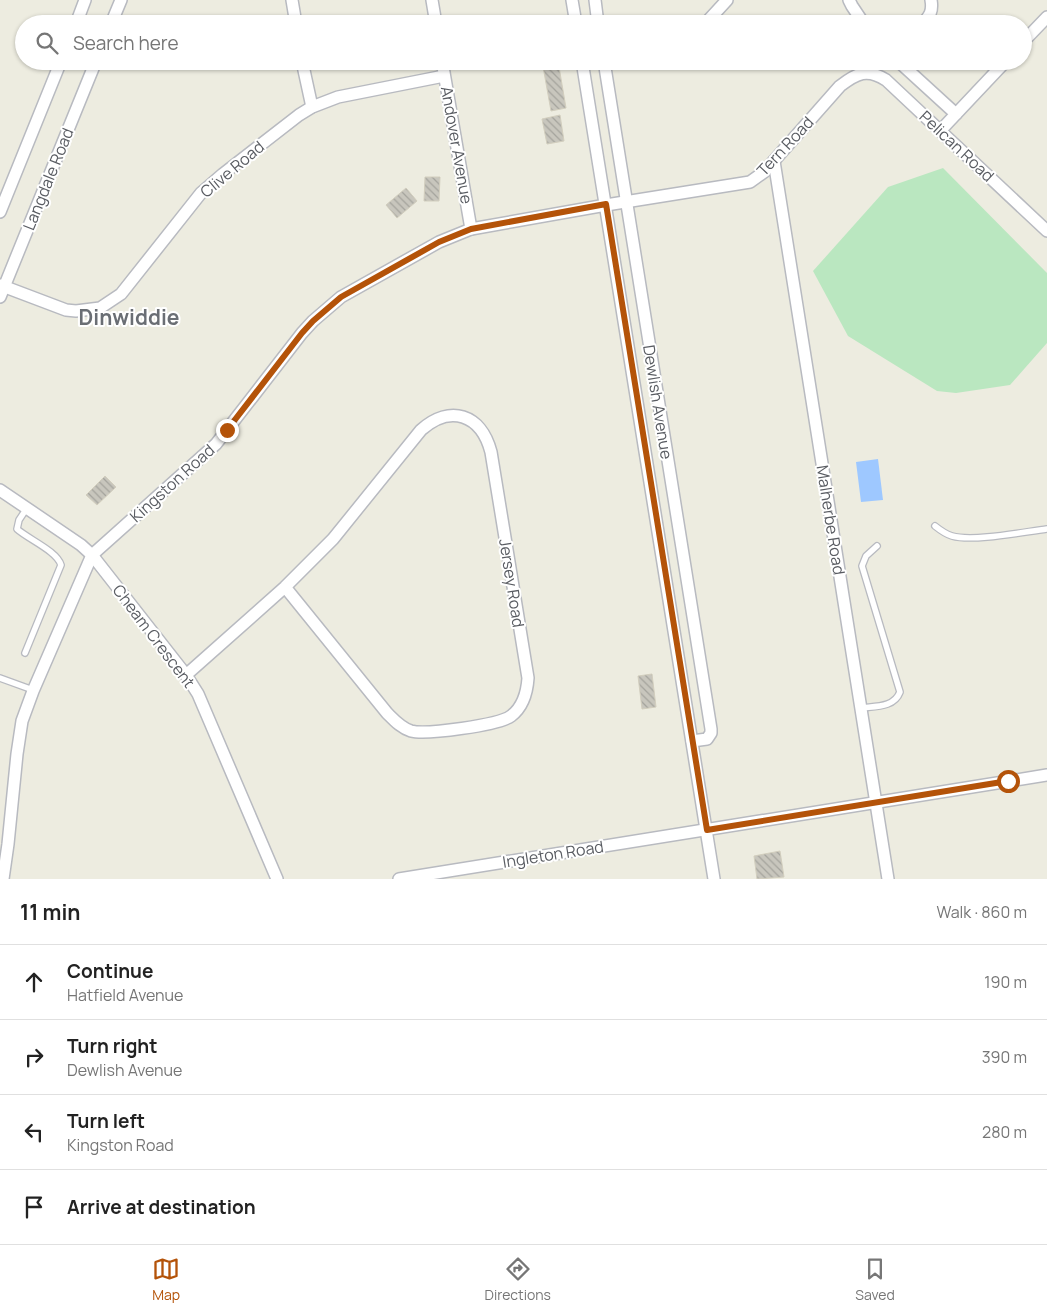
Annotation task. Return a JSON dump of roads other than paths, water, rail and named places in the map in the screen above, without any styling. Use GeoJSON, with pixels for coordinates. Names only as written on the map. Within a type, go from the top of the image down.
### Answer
{"type":"FeatureCollection","features":[{"type":"Feature","properties":{"kind":"street"},"geometry":{"type":"LineString","coordinates":[[79,15],[85,0]]}},
{"type":"Feature","properties":{"kind":"street"},"geometry":{"type":"LineString","coordinates":[[115,15],[121,0]]}},
{"type":"Feature","properties":{"kind":"street"},"geometry":{"type":"LineString","coordinates":[[292,0],[294,15]]}},
{"type":"Feature","properties":{"kind":"street"},"geometry":{"type":"LineString","coordinates":[[432,0],[434,15]]}},
{"type":"Feature","properties":{"kind":"street"},"geometry":{"type":"LineString","coordinates":[[572,0],[574,15]]}},
{"type":"Feature","properties":{"kind":"street"},"geometry":{"type":"LineString","coordinates":[[595,0],[597,15]]}},
{"type":"Feature","properties":{"kind":"street"},"geometry":{"type":"LineString","coordinates":[[713,15],[727,0]]}},
{"type":"Feature","properties":{"kind":"street"},"geometry":{"type":"LineString","coordinates":[[849,0],[858,15]]}},
{"type":"Feature","properties":{"kind":"street"},"geometry":{"type":"LineString","coordinates":[[931,0],[931,15]]}},
{"type":"Feature","properties":{"kind":"street"},"geometry":{"type":"LineString","coordinates":[[1032,33],[1047,17]]}},
{"type":"Feature","properties":{"kind":"street","name":"Langdale Road"},"geometry":{"type":"LineString","coordinates":[[0,212],[56,70]]}},
{"type":"Feature","properties":{"kind":"street","name":"Langdale Road"},"geometry":{"type":"LineString","coordinates":[[1,290],[92,70]]}},
{"type":"Feature","properties":{"kind":"street"},"geometry":{"type":"LineString","coordinates":[[304,70],[312,107]]}},
{"type":"Feature","properties":{"kind":"street","name":"Andover Avenue"},"geometry":{"type":"LineString","coordinates":[[443,70],[471,229]]}},
{"type":"Feature","properties":{"kind":"street","name":"Dewlish Avenue"},"geometry":{"type":"LineString","coordinates":[[586,70],[620,294],[714,879]]}},
{"type":"Feature","properties":{"kind":"street","name":"Dewlish Avenue"},"geometry":{"type":"LineString","coordinates":[[605,70],[711,729],[709,737],[704,740],[692,741]]}},
{"type":"Feature","properties":{"kind":"street"},"geometry":{"type":"LineString","coordinates":[[908,70],[956,114]]}},
{"type":"Feature","properties":{"kind":"street"},"geometry":{"type":"LineString","coordinates":[[940,131],[998,70]]}},
{"type":"Feature","properties":{"kind":"street","name":"Tern Road"},"geometry":{"type":"LineString","coordinates":[[606,204],[750,182],[774,162],[840,86],[849,79],[861,74]]}},
{"type":"Feature","properties":{"kind":"street","name":"Pelican Road"},"geometry":{"type":"LineString","coordinates":[[861,74],[874,74],[886,80],[1047,231]]}},
{"type":"Feature","properties":{"kind":"street","name":"Clive Road"},"geometry":{"type":"LineString","coordinates":[[1,290],[66,310],[76,311],[100,308],[112,301],[130,284],[206,188],[312,107],[338,97],[444,76]]}},
{"type":"Feature","properties":{"kind":"street","name":"Malherbe Road"},"geometry":{"type":"LineString","coordinates":[[774,162],[888,879]]}},
{"type":"Feature","properties":{"kind":"street","name":"Kingston Road"},"geometry":{"type":"LineString","coordinates":[[3,879],[16,754],[22,721],[33,690],[92,555],[216,444],[302,333],[341,297],[419,252],[471,229],[606,204]]}},
{"type":"Feature","properties":{"kind":"street"},"geometry":{"type":"LineString","coordinates":[[620,294],[641,290]]}},
{"type":"Feature","properties":{"kind":"street","name":"Jersey Road"},"geometry":{"type":"LineString","coordinates":[[186,675],[285,587],[333,539],[421,430],[437,418],[454,415],[462,417],[479,427],[485,434],[490,452],[528,678],[525,698],[513,715],[498,722],[430,732],[409,730],[386,713],[285,587]]}},
{"type":"Feature","properties":{"kind":"street"},"geometry":{"type":"LineString","coordinates":[[652,489],[672,487]]}},
{"type":"Feature","properties":{"kind":"street","name":"Cheam Crescent"},"geometry":{"type":"LineString","coordinates":[[0,490],[81,545],[92,555],[186,675],[207,714],[277,879]]}},
{"type":"Feature","properties":{"kind":"street","name":"Ingleton Road"},"geometry":{"type":"LineString","coordinates":[[399,879],[1047,774]]}},
{"type":"Feature","properties":{"kind":"lane"},"geometry":{"type":"LineString","coordinates":[[25,653],[61,565],[54,555],[16,529],[16,524],[27,508]]}},
{"type":"Feature","properties":{"kind":"lane"},"geometry":{"type":"LineString","coordinates":[[935,526],[945,534],[954,537],[972,538],[1047,529]]}},
{"type":"Feature","properties":{"kind":"lane"},"geometry":{"type":"LineString","coordinates":[[860,708],[888,705],[897,699],[900,692],[862,566],[866,556],[877,546]]}},
{"type":"Feature","properties":{"kind":"lane"},"geometry":{"type":"LineString","coordinates":[[0,678],[33,690]]}},
{"type":"Feature","properties":{"kind":"water"},"geometry":{"type":"Polygon","coordinates":[[[878,459],[883,500],[861,502],[856,462],[878,459]]]}},
{"type":"Feature","properties":{"kind":"district","name":"Dinwiddie"},"geometry":{"type":"Point","coordinates":[129,318]}}]}
